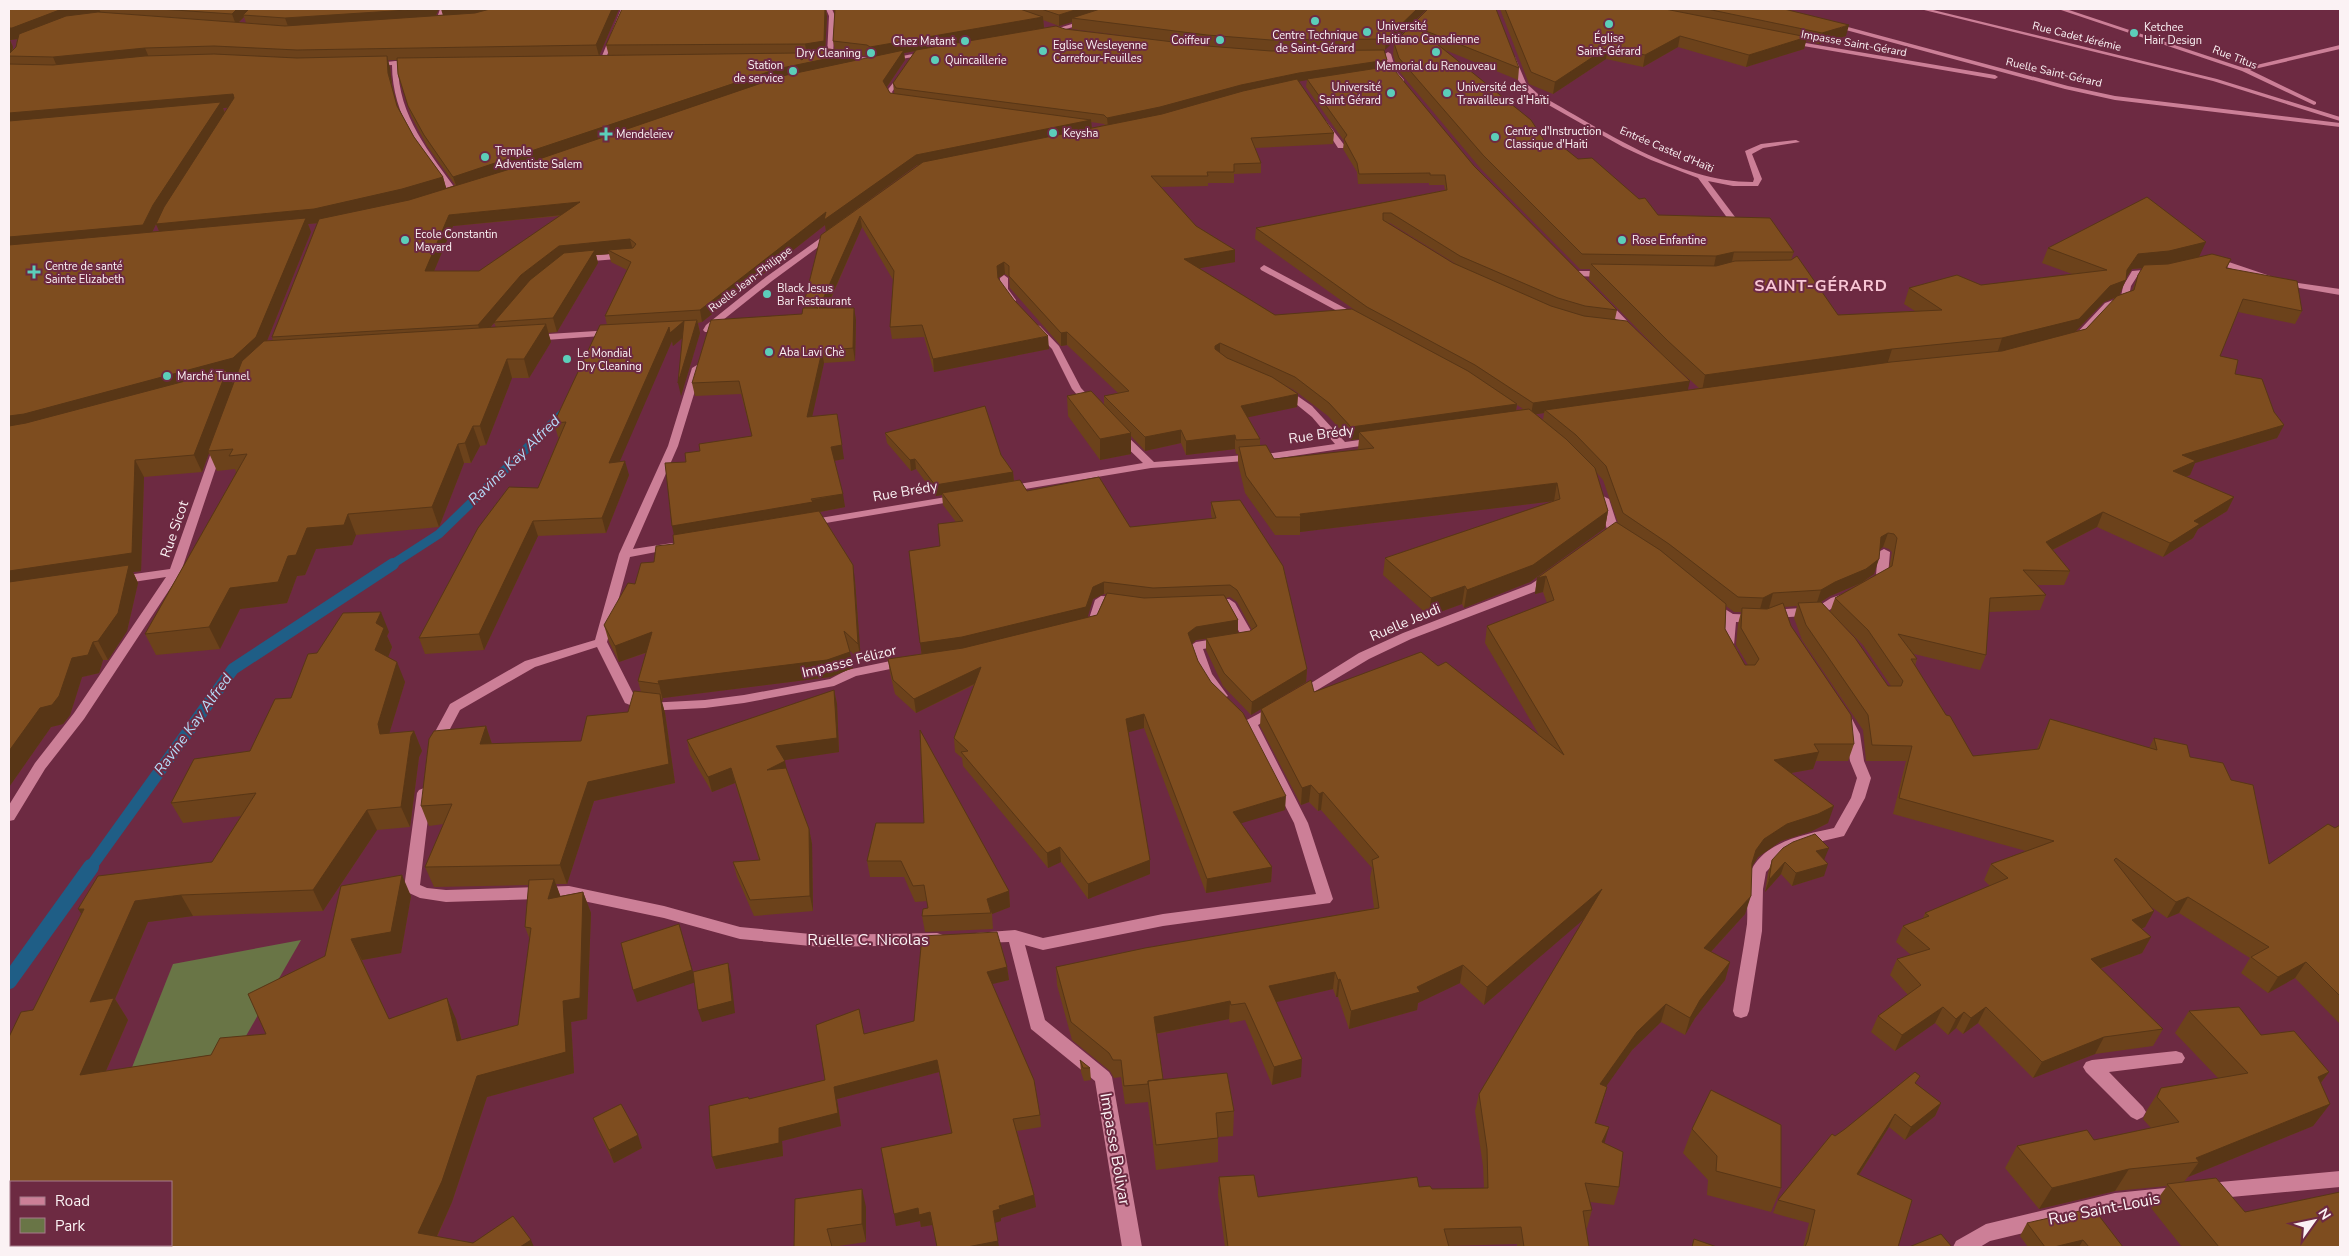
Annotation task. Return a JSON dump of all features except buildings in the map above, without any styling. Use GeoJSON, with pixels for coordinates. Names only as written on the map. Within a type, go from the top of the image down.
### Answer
{"type":"FeatureCollection","features":[{"type":"Feature","properties":{"kind":"street"},"geometry":{"type":"LineString","coordinates":[[437,23],[443,9]]}},
{"type":"Feature","properties":{"kind":"street"},"geometry":{"type":"LineString","coordinates":[[602,60],[624,9]]}},
{"type":"Feature","properties":{"kind":"street"},"geometry":{"type":"LineString","coordinates":[[829,9],[832,16],[830,55]]}},
{"type":"Feature","properties":{"kind":"street","name":"Rue Cadet Jérémie"},"geometry":{"type":"LineString","coordinates":[[1923,9],[2215,80],[2340,117]]}},
{"type":"Feature","properties":{"kind":"street"},"geometry":{"type":"LineString","coordinates":[[2064,10],[2084,9]]}},
{"type":"Feature","properties":{"kind":"street","name":"Rue Titus"},"geometry":{"type":"LineString","coordinates":[[2064,10],[2244,70],[2340,117]]}},
{"type":"Feature","properties":{"kind":"street"},"geometry":{"type":"LineString","coordinates":[[1042,34],[1095,18]]}},
{"type":"Feature","properties":{"kind":"street"},"geometry":{"type":"LineString","coordinates":[[427,23],[445,22]]}},
{"type":"Feature","properties":{"kind":"street","name":"Ruelle Saint-Gérard"},"geometry":{"type":"LineString","coordinates":[[1823,23],[2067,88],[2115,98],[2340,125]]}},
{"type":"Feature","properties":{"kind":"street"},"geometry":{"type":"LineString","coordinates":[[1049,27],[1075,34]]}},
{"type":"Feature","properties":{"kind":"street","name":"Impasse Saint-Gérard"},"geometry":{"type":"LineString","coordinates":[[1780,40],[1828,50],[2067,88]]}},
{"type":"Feature","properties":{"kind":"street"},"geometry":{"type":"LineString","coordinates":[[2244,70],[2340,47]]}},
{"type":"Feature","properties":{"kind":"street","name":"Entrée Castel d'Haïti"},"geometry":{"type":"LineString","coordinates":[[1508,48],[1525,87],[1604,134],[1701,177],[1724,184],[1755,184],[1758,179],[1748,154],[1761,146],[1796,142]]}},
{"type":"Feature","properties":{"kind":"street"},"geometry":{"type":"LineString","coordinates":[[851,66],[933,52]]}},
{"type":"Feature","properties":{"kind":"street"},"geometry":{"type":"LineString","coordinates":[[1378,54],[1390,52],[1388,72],[1405,86]]}},
{"type":"Feature","properties":{"kind":"street"},"geometry":{"type":"LineString","coordinates":[[821,56],[830,55],[878,61]]}},
{"type":"Feature","properties":{"kind":"street"},"geometry":{"type":"LineString","coordinates":[[913,102],[893,100],[889,92],[914,55]]}},
{"type":"Feature","properties":{"kind":"street"},"geometry":{"type":"LineString","coordinates":[[592,60],[611,60]]}},
{"type":"Feature","properties":{"kind":"street"},"geometry":{"type":"LineString","coordinates":[[395,63],[394,78],[397,98],[420,145],[454,192]]}},
{"type":"Feature","properties":{"kind":"street"},"geometry":{"type":"LineString","coordinates":[[367,64],[424,63]]}},
{"type":"Feature","properties":{"kind":"street"},"geometry":{"type":"LineString","coordinates":[[1320,116],[1341,146]]}},
{"type":"Feature","properties":{"kind":"street"},"geometry":{"type":"LineString","coordinates":[[1701,177],[1734,221]]}},
{"type":"Feature","properties":{"kind":"street"},"geometry":{"type":"LineString","coordinates":[[445,195],[463,189]]}},
{"type":"Feature","properties":{"kind":"street","name":"Ruelle Jean-Philippe"},"geometry":{"type":"LineString","coordinates":[[704,344],[705,327],[841,227]]}},
{"type":"Feature","properties":{"kind":"street"},"geometry":{"type":"LineString","coordinates":[[572,260],[633,256]]}},
{"type":"Feature","properties":{"kind":"street"},"geometry":{"type":"LineString","coordinates":[[2206,261],[2214,260],[2283,283],[2310,288],[2323,287],[2340,292]]}},
{"type":"Feature","properties":{"kind":"street"},"geometry":{"type":"LineString","coordinates":[[1264,268],[1366,323]]}},
{"type":"Feature","properties":{"kind":"street"},"geometry":{"type":"LineString","coordinates":[[2059,343],[2077,338],[2108,305],[2125,299],[2127,286],[2135,273],[2163,271]]}},
{"type":"Feature","properties":{"kind":"street"},"geometry":{"type":"LineString","coordinates":[[1577,274],[1613,274]]}},
{"type":"Feature","properties":{"kind":"street"},"geometry":{"type":"LineString","coordinates":[[1004,278],[1004,289],[1019,309]]}},
{"type":"Feature","properties":{"kind":"street"},"geometry":{"type":"LineString","coordinates":[[1597,294],[1641,340]]}},
{"type":"Feature","properties":{"kind":"street"},"geometry":{"type":"LineString","coordinates":[[1032,322],[1056,348],[1077,389],[1095,409]]}},
{"type":"Feature","properties":{"kind":"street"},"geometry":{"type":"LineString","coordinates":[[1610,326],[1629,328]]}},
{"type":"Feature","properties":{"kind":"street"},"geometry":{"type":"LineString","coordinates":[[526,338],[617,332]]}},
{"type":"Feature","properties":{"kind":"street"},"geometry":{"type":"LineString","coordinates":[[433,749],[455,707],[530,664],[601,642],[625,554],[673,446],[699,361]]}},
{"type":"Feature","properties":{"kind":"street"},"geometry":{"type":"LineString","coordinates":[[1273,384],[1302,402],[1321,419],[1342,446]]}},
{"type":"Feature","properties":{"kind":"street"},"geometry":{"type":"LineString","coordinates":[[1113,428],[1151,465]]}},
{"type":"Feature","properties":{"kind":"street","name":"Rue Sicot"},"geometry":{"type":"LineString","coordinates":[[9,816],[40,766],[79,716],[175,572],[221,437]]}},
{"type":"Feature","properties":{"kind":"street","name":"Rue Brédy"},"geometry":{"type":"LineString","coordinates":[[995,492],[1151,465],[1274,456],[1384,440]]}},
{"type":"Feature","properties":{"kind":"street"},"geometry":{"type":"LineString","coordinates":[[1598,483],[1613,530],[1627,539]]}},
{"type":"Feature","properties":{"kind":"street","name":"Rue Brédy"},"geometry":{"type":"LineString","coordinates":[[800,524],[966,496]]}},
{"type":"Feature","properties":{"kind":"street"},"geometry":{"type":"LineString","coordinates":[[1590,547],[1613,530]]}},
{"type":"Feature","properties":{"kind":"street"},"geometry":{"type":"LineString","coordinates":[[625,554],[684,544]]}},
{"type":"Feature","properties":{"kind":"street"},"geometry":{"type":"LineString","coordinates":[[1700,595],[1730,618],[1762,619],[1769,614],[1786,619],[1820,611],[1835,601],[1866,588],[1882,576],[1884,552]]}},
{"type":"Feature","properties":{"kind":"street","name":"Ruelle Jeudi"},"geometry":{"type":"LineString","coordinates":[[1325,899],[1301,823],[1247,721],[1287,702],[1364,656],[1535,587],[1558,570]]}},
{"type":"Feature","properties":{"kind":"street"},"geometry":{"type":"LineString","coordinates":[[107,582],[175,572]]}},
{"type":"Feature","properties":{"kind":"street"},"geometry":{"type":"LineString","coordinates":[[1077,627],[1093,624],[1101,600],[1130,602]]}},
{"type":"Feature","properties":{"kind":"street"},"geometry":{"type":"LineString","coordinates":[[1210,602],[1228,603],[1249,638],[1196,646],[1206,674],[1217,692],[1230,705]]}},
{"type":"Feature","properties":{"kind":"street"},"geometry":{"type":"LineString","coordinates":[[1820,611],[1830,622]]}},
{"type":"Feature","properties":{"kind":"street"},"geometry":{"type":"LineString","coordinates":[[1730,618],[1728,645],[1737,661]]}},
{"type":"Feature","properties":{"kind":"street","name":"Impasse Félizor"},"geometry":{"type":"LineString","coordinates":[[601,642],[630,700],[645,708],[744,699],[834,682],[852,673],[918,661]]}},
{"type":"Feature","properties":{"kind":"street"},"geometry":{"type":"LineString","coordinates":[[1741,1010],[1755,918],[1754,895],[1759,870],[1772,856],[1797,842],[1839,832],[1849,816],[1864,780],[1862,768],[1857,763],[1854,731],[1838,707]]}},
{"type":"Feature","properties":{"kind":"street","name":"Ruelle C. Nicolas"},"geometry":{"type":"LineString","coordinates":[[425,785],[412,888],[425,894],[446,896],[569,892],[664,912],[740,933],[821,941],[885,942],[1015,936],[1043,944],[1163,920],[1325,899]]}},
{"type":"Feature","properties":{"kind":"street","name":"Impasse Bolivar"},"geometry":{"type":"LineString","coordinates":[[1015,936],[1036,1024],[1103,1077],[1132,1247]]}},
{"type":"Feature","properties":{"kind":"street"},"geometry":{"type":"LineString","coordinates":[[2137,1112],[2092,1067],[2176,1058]]}},
{"type":"Feature","properties":{"kind":"street","name":"Rue Saint-Louis"},"geometry":{"type":"LineString","coordinates":[[1963,1247],[1986,1233],[2115,1202],[2244,1187],[2340,1179]]}},
{"type":"Feature","properties":{"kind":"green space"},"geometry":{"type":"Polygon","coordinates":[[[301,940],[227,1069],[125,1085],[173,964],[301,940]]]}},
{"type":"Feature","properties":{"kind":"waterway","name":"Ravine Kay Alfred"},"geometry":{"type":"LineString","coordinates":[[391,565],[439,534],[564,412]]}},
{"type":"Feature","properties":{"kind":"waterway","name":"Ravine Kay Alfred"},"geometry":{"type":"LineString","coordinates":[[90,868],[233,669],[393,564]]}},
{"type":"Feature","properties":{"kind":"waterway","name":"Ravine Kay Alfred"},"geometry":{"type":"LineString","coordinates":[[9,981],[91,867]]}},
{"type":"Feature","properties":{"kind":"place","name":"Centre Technique de Saint-Gérard"},"geometry":{"type":"Point","coordinates":[1315,21]}},
{"type":"Feature","properties":{"kind":"place","name":"Église Saint-Gérard"},"geometry":{"type":"Point","coordinates":[1609,24]}},
{"type":"Feature","properties":{"kind":"place","name":"Université Haitiano Canadienne"},"geometry":{"type":"Point","coordinates":[1367,32]}},
{"type":"Feature","properties":{"kind":"place","name":"Ketchee Hair Design"},"geometry":{"type":"Point","coordinates":[2134,33]}},
{"type":"Feature","properties":{"kind":"place","name":"Coiffeur"},"geometry":{"type":"Point","coordinates":[1220,40]}},
{"type":"Feature","properties":{"kind":"place","name":"Chez Matant"},"geometry":{"type":"Point","coordinates":[965,41]}},
{"type":"Feature","properties":{"kind":"place","name":"Eglise Wesleyenne Carrefour-Feuilles"},"geometry":{"type":"Point","coordinates":[1043,51]}},
{"type":"Feature","properties":{"kind":"place","name":"Memorial du Renouveau"},"geometry":{"type":"Point","coordinates":[1436,52]}},
{"type":"Feature","properties":{"kind":"place","name":"Dry Cleaning"},"geometry":{"type":"Point","coordinates":[871,53]}},
{"type":"Feature","properties":{"kind":"place","name":"Quincaillerie"},"geometry":{"type":"Point","coordinates":[935,60]}},
{"type":"Feature","properties":{"kind":"place","name":"Station de service"},"geometry":{"type":"Point","coordinates":[793,71]}},
{"type":"Feature","properties":{"kind":"place","name":"Université Saint Gérard"},"geometry":{"type":"Point","coordinates":[1391,93]}},
{"type":"Feature","properties":{"kind":"place","name":"Université des Travailleurs d’Haïti"},"geometry":{"type":"Point","coordinates":[1447,93]}},
{"type":"Feature","properties":{"kind":"place","name":"Keysha"},"geometry":{"type":"Point","coordinates":[1053,133]}},
{"type":"Feature","properties":{"kind":"place","name":"Mendeleïev"},"geometry":{"type":"Point","coordinates":[606,134]}},
{"type":"Feature","properties":{"kind":"place","name":"Centre d'Instruction Classique d'Haiti"},"geometry":{"type":"Point","coordinates":[1495,137]}},
{"type":"Feature","properties":{"kind":"place","name":"Temple Adventiste Salem"},"geometry":{"type":"Point","coordinates":[485,157]}},
{"type":"Feature","properties":{"kind":"place","name":"Ecole Constantin Mayard"},"geometry":{"type":"Point","coordinates":[405,240]}},
{"type":"Feature","properties":{"kind":"place","name":"Rose Enfantine"},"geometry":{"type":"Point","coordinates":[1622,240]}},
{"type":"Feature","properties":{"kind":"place","name":"Centre de santé Sainte Elizabeth"},"geometry":{"type":"Point","coordinates":[34,272]}},
{"type":"Feature","properties":{"kind":"place","name":"Black Jesus Bar Restaurant"},"geometry":{"type":"Point","coordinates":[767,294]}},
{"type":"Feature","properties":{"kind":"place","name":"Aba Lavi Chè"},"geometry":{"type":"Point","coordinates":[769,352]}},
{"type":"Feature","properties":{"kind":"place","name":"Le Mondial Dry Cleaning"},"geometry":{"type":"Point","coordinates":[567,359]}},
{"type":"Feature","properties":{"kind":"place","name":"Marché Tunnel"},"geometry":{"type":"Point","coordinates":[167,376]}},
{"type":"Feature","properties":{"kind":"district","name":"SAINT-GÉRARD"},"geometry":{"type":"Point","coordinates":[1821,285]}}]}
